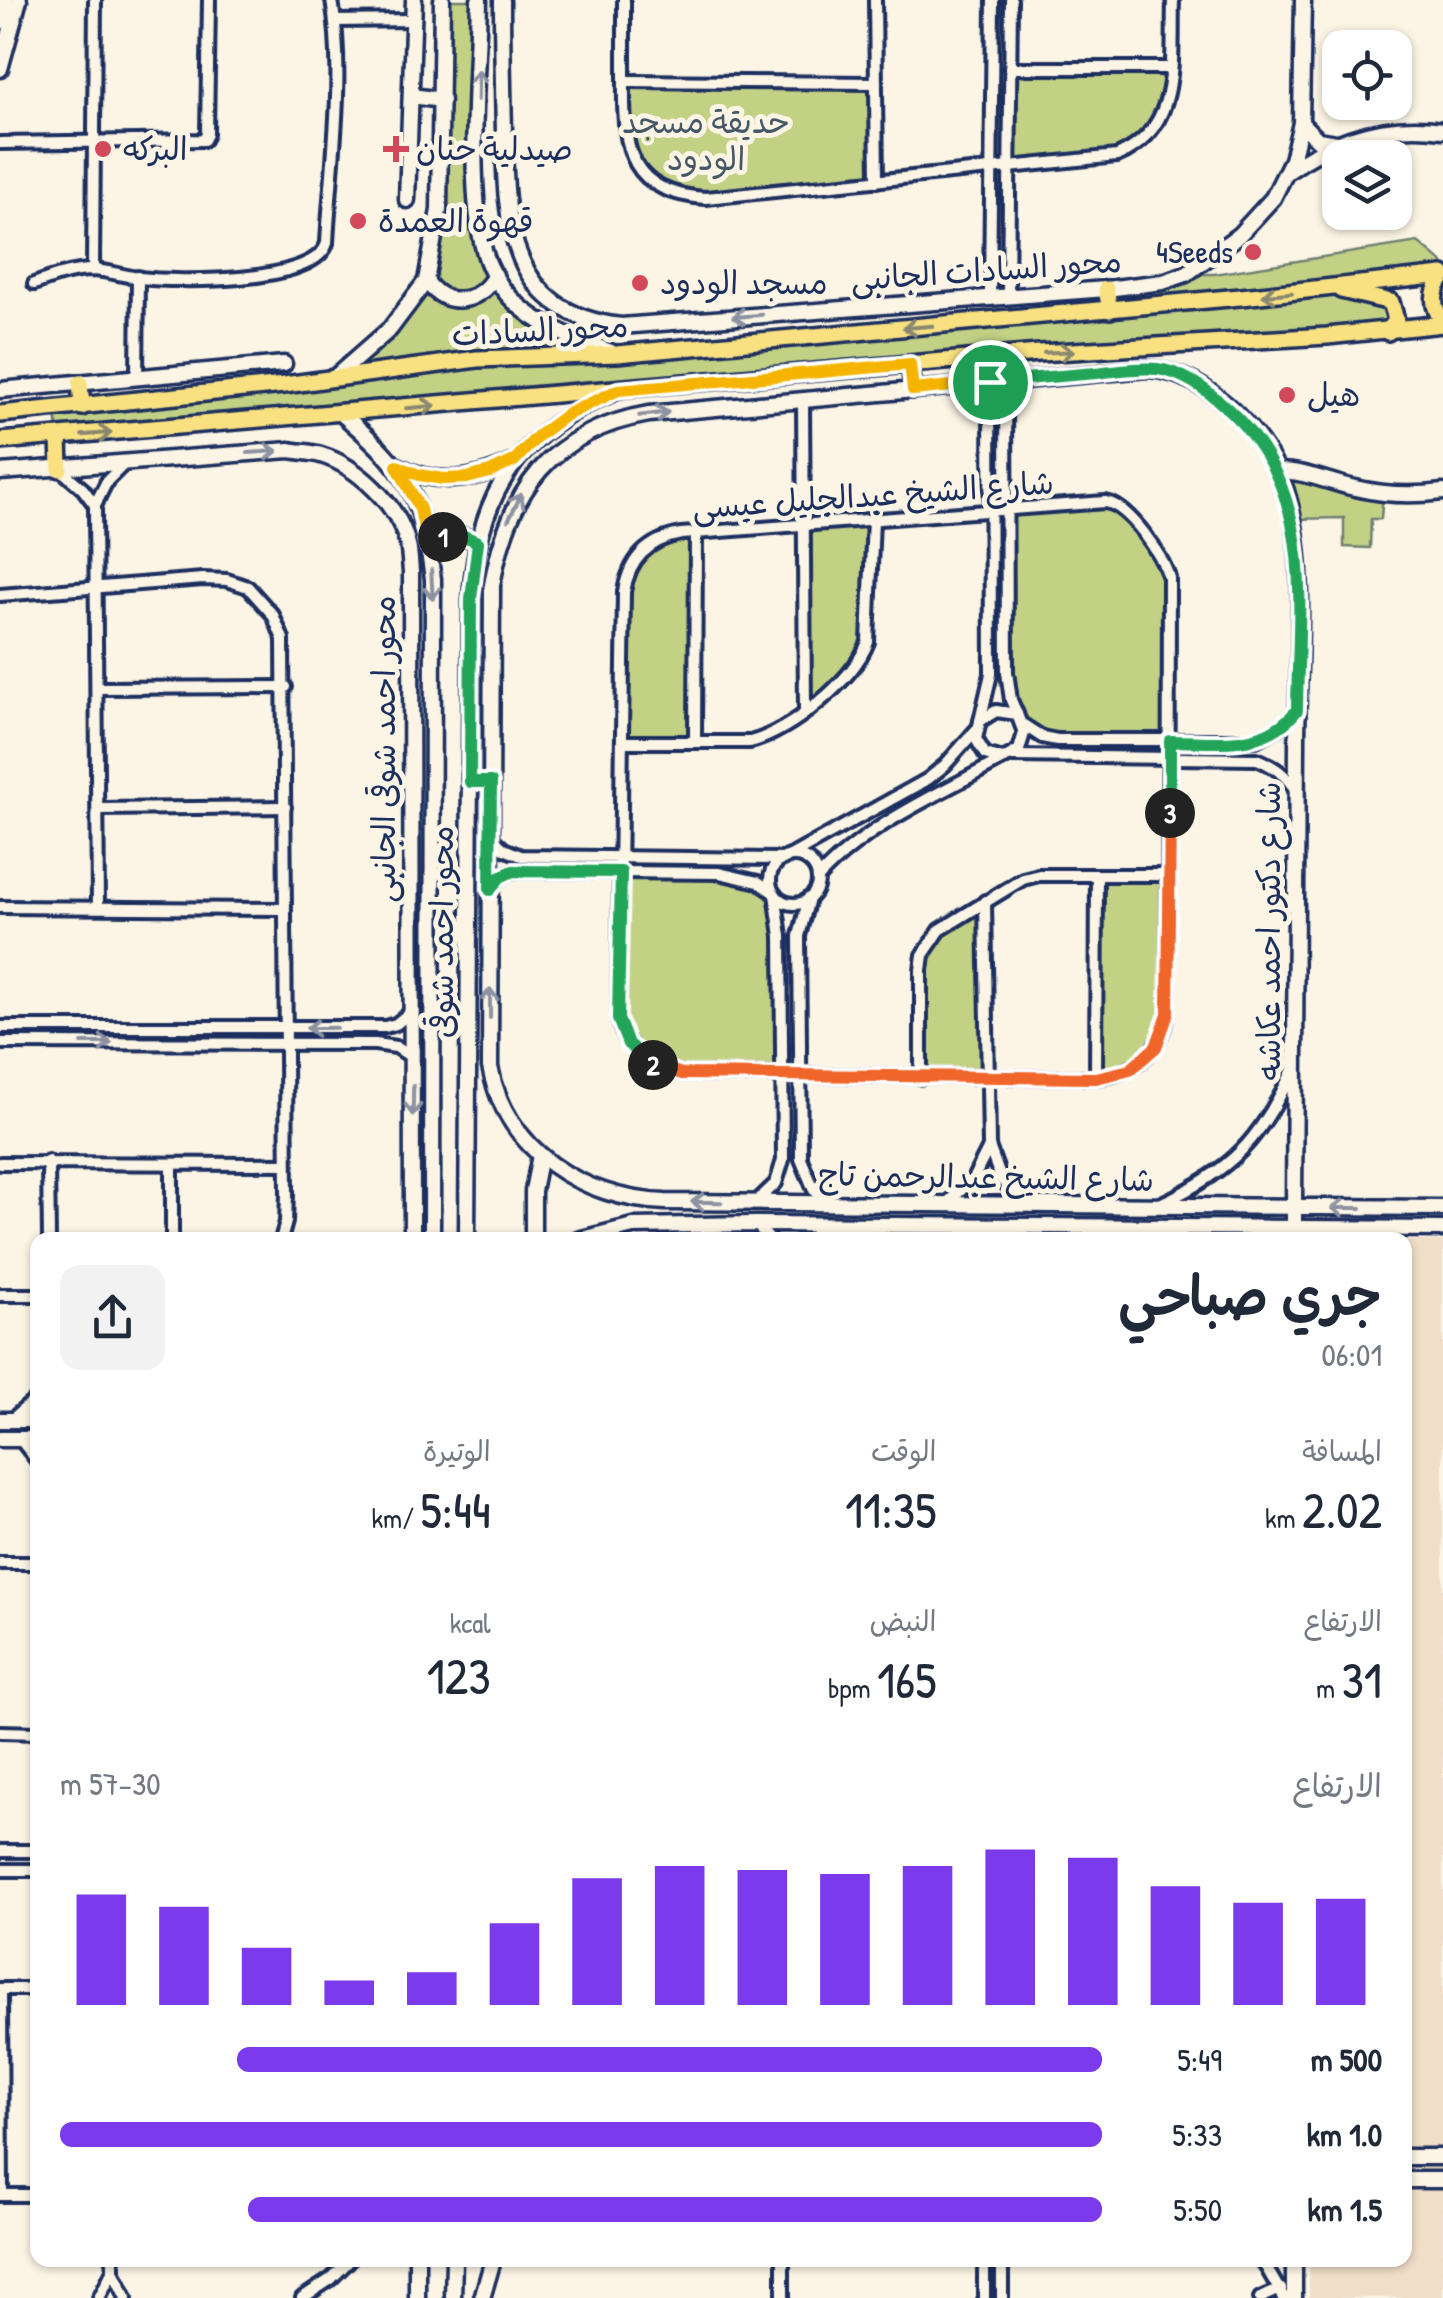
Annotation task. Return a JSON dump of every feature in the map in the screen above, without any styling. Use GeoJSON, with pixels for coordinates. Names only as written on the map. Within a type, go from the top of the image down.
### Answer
{"type":"FeatureCollection","features":[{"type":"Feature","properties":{"kind":"main road"},"geometry":{"type":"LineString","coordinates":[[1443,276],[1434,296],[1443,322]]}},
{"type":"Feature","properties":{"kind":"main road","name":"محور السادات"},"geometry":{"type":"LineString","coordinates":[[0,414],[334,378],[477,358],[616,354],[1443,276]]}},
{"type":"Feature","properties":{"kind":"main road"},"geometry":{"type":"LineString","coordinates":[[1337,288],[1355,296],[1391,302],[1396,315],[1388,332]]}},
{"type":"Feature","properties":{"kind":"main road"},"geometry":{"type":"LineString","coordinates":[[1106,290],[1110,310]]}},
{"type":"Feature","properties":{"kind":"main road","name":"محور السادات"},"geometry":{"type":"LineString","coordinates":[[0,441],[910,364],[1388,332],[1443,322]]}},
{"type":"Feature","properties":{"kind":"main road"},"geometry":{"type":"LineString","coordinates":[[910,364],[913,390]]}},
{"type":"Feature","properties":{"kind":"main road"},"geometry":{"type":"LineString","coordinates":[[80,383],[82,407]]}},
{"type":"Feature","properties":{"kind":"main road"},"geometry":{"type":"LineString","coordinates":[[59,437],[60,469]]}},
{"type":"Feature","properties":{"kind":"street"},"geometry":{"type":"LineString","coordinates":[[0,22],[6,0]]}},
{"type":"Feature","properties":{"kind":"street"},"geometry":{"type":"LineString","coordinates":[[0,69],[18,0]]}},
{"type":"Feature","properties":{"kind":"street"},"geometry":{"type":"LineString","coordinates":[[93,270],[94,0]]}},
{"type":"Feature","properties":{"kind":"street"},"geometry":{"type":"LineString","coordinates":[[0,143],[204,140],[209,0]]}},
{"type":"Feature","properties":{"kind":"street"},"geometry":{"type":"LineString","coordinates":[[34,284],[93,270],[138,278],[220,279],[299,268],[319,258],[327,243],[336,73],[332,0]]}},
{"type":"Feature","properties":{"kind":"street"},"geometry":{"type":"LineString","coordinates":[[407,200],[414,0]]}},
{"type":"Feature","properties":{"kind":"street"},"geometry":{"type":"LineString","coordinates":[[334,378],[390,329],[426,282],[439,210],[442,0]]}},
{"type":"Feature","properties":{"kind":"street"},"geometry":{"type":"LineString","coordinates":[[479,0],[477,202],[486,254],[495,276],[515,302],[538,320],[563,336],[616,354]]}},
{"type":"Feature","properties":{"kind":"street","name":"محور السادات الجانبى"},"geometry":{"type":"LineString","coordinates":[[502,0],[507,212],[516,250],[536,286],[566,311],[583,319],[620,326],[1106,290],[1164,282],[1186,274],[1255,221],[1286,173]]}},
{"type":"Feature","properties":{"kind":"street"},"geometry":{"type":"LineString","coordinates":[[624,0],[624,127],[628,150],[645,175],[670,191],[706,198],[1098,159],[1134,148],[1150,136],[1160,120],[1171,68],[1172,0]]}},
{"type":"Feature","properties":{"kind":"street"},"geometry":{"type":"LineString","coordinates":[[875,0],[877,182]]}},
{"type":"Feature","properties":{"kind":"street"},"geometry":{"type":"LineString","coordinates":[[990,296],[993,0]]}},
{"type":"Feature","properties":{"kind":"street"},"geometry":{"type":"LineString","coordinates":[[1008,295],[1011,0]]}},
{"type":"Feature","properties":{"kind":"street"},"geometry":{"type":"LineString","coordinates":[[1286,173],[1301,123],[1303,0]]}},
{"type":"Feature","properties":{"kind":"street"},"geometry":{"type":"LineString","coordinates":[[336,21],[413,20]]}},
{"type":"Feature","properties":{"kind":"street"},"geometry":{"type":"LineString","coordinates":[[1010,68],[1171,68]]}},
{"type":"Feature","properties":{"kind":"street"},"geometry":{"type":"LineString","coordinates":[[624,81],[876,83]]}},
{"type":"Feature","properties":{"kind":"street"},"geometry":{"type":"LineString","coordinates":[[411,96],[442,100]]}},
{"type":"Feature","properties":{"kind":"street"},"geometry":{"type":"LineString","coordinates":[[1301,123],[1322,141]]}},
{"type":"Feature","properties":{"kind":"street"},"geometry":{"type":"LineString","coordinates":[[1348,140],[1392,129],[1443,130]]}},
{"type":"Feature","properties":{"kind":"street"},"geometry":{"type":"LineString","coordinates":[[1286,173],[1322,151]]}},
{"type":"Feature","properties":{"kind":"street"},"geometry":{"type":"LineString","coordinates":[[426,282],[442,297],[464,300],[484,291],[495,276]]}},
{"type":"Feature","properties":{"kind":"street"},"geometry":{"type":"LineString","coordinates":[[137,378],[138,278]]}},
{"type":"Feature","properties":{"kind":"street"},"geometry":{"type":"LineString","coordinates":[[0,390],[284,364]]}},
{"type":"Feature","properties":{"kind":"street","name":"شارع دكتور احمد عكاشه"},"geometry":{"type":"LineString","coordinates":[[1006,381],[1146,369],[1173,372],[1213,395],[1242,422],[1277,471],[1288,500],[1298,571],[1294,1232]]}},
{"type":"Feature","properties":{"kind":"street"},"geometry":{"type":"LineString","coordinates":[[534,1232],[532,1191],[540,1154],[501,1106],[490,1066],[491,601],[497,552],[518,497],[563,446],[618,419],[1006,381],[1008,672],[1023,742],[1007,758],[872,830],[818,878],[799,936],[801,1160],[814,1190],[830,1203]]}},
{"type":"Feature","properties":{"kind":"street"},"geometry":{"type":"LineString","coordinates":[[990,382],[990,674],[978,726],[979,748],[994,758],[1257,759],[1274,766],[1297,792]]}},
{"type":"Feature","properties":{"kind":"street","name":"محور احمد شوقى"},"geometry":{"type":"LineString","coordinates":[[467,1232],[471,599],[478,542],[495,491],[514,461],[566,415],[618,390]]}},
{"type":"Feature","properties":{"kind":"street"},"geometry":{"type":"LineString","coordinates":[[804,400],[804,712]]}},
{"type":"Feature","properties":{"kind":"street","name":"محور احمد شوقى"},"geometry":{"type":"LineString","coordinates":[[342,414],[397,466],[420,509],[433,579],[432,1232]]}},
{"type":"Feature","properties":{"kind":"street","name":"محور احمد شوقى الجانبى"},"geometry":{"type":"LineString","coordinates":[[126,462],[290,450],[321,454],[351,469],[376,490],[407,539],[411,572],[412,1232]]}},
{"type":"Feature","properties":{"kind":"street"},"geometry":{"type":"LineString","coordinates":[[397,466],[419,475],[455,480],[479,476],[514,461]]}},
{"type":"Feature","properties":{"kind":"street"},"geometry":{"type":"LineString","coordinates":[[0,472],[126,462]]}},
{"type":"Feature","properties":{"kind":"street"},"geometry":{"type":"LineString","coordinates":[[98,906],[95,505],[107,481],[126,462]]}},
{"type":"Feature","properties":{"kind":"street"},"geometry":{"type":"LineString","coordinates":[[60,469],[95,505]]}},
{"type":"Feature","properties":{"kind":"street"},"geometry":{"type":"LineString","coordinates":[[1277,471],[1308,474],[1372,492],[1443,492]]}},
{"type":"Feature","properties":{"kind":"street","name":"شارع الشيخ عبدالجليل عيسى"},"geometry":{"type":"LineString","coordinates":[[1113,502],[1126,511],[1162,560],[1170,578],[1168,1014],[1164,1031],[1144,1060],[1114,1076],[1096,1078],[682,1074],[650,1063],[628,1044],[618,1019],[626,577],[632,564],[653,543],[666,537],[1007,509],[1113,502]]}},
{"type":"Feature","properties":{"kind":"street"},"geometry":{"type":"LineString","coordinates":[[622,742],[750,742],[766,738],[804,712],[855,668],[868,642],[873,519]]}},
{"type":"Feature","properties":{"kind":"street"},"geometry":{"type":"LineString","coordinates":[[695,742],[696,533]]}},
{"type":"Feature","properties":{"kind":"street"},"geometry":{"type":"LineString","coordinates":[[428,546],[448,536],[464,536],[478,542]]}},
{"type":"Feature","properties":{"kind":"street"},"geometry":{"type":"LineString","coordinates":[[0,595],[227,580],[248,587],[264,602],[281,629],[286,688],[283,1232]]}},
{"type":"Feature","properties":{"kind":"street"},"geometry":{"type":"LineString","coordinates":[[97,688],[286,688]]}},
{"type":"Feature","properties":{"kind":"street"},"geometry":{"type":"LineString","coordinates":[[763,1232],[756,1224],[756,1202],[776,1183],[781,1172],[784,1076],[781,936],[771,873],[787,857],[928,779],[996,711],[1019,719],[1042,737],[1058,740],[1170,741],[1256,740],[1286,724],[1297,710]]}},
{"type":"Feature","properties":{"kind":"street"},"geometry":{"type":"LineString","coordinates":[[470,782],[491,782]]}},
{"type":"Feature","properties":{"kind":"street"},"geometry":{"type":"LineString","coordinates":[[98,809],[285,808]]}},
{"type":"Feature","properties":{"kind":"street"},"geometry":{"type":"LineString","coordinates":[[490,836],[504,849],[521,856],[787,857],[809,861],[818,878]]}},
{"type":"Feature","properties":{"kind":"street"},"geometry":{"type":"LineString","coordinates":[[490,890],[500,877],[513,871],[719,873],[758,882],[791,904],[810,898]]}},
{"type":"Feature","properties":{"kind":"street"},"geometry":{"type":"LineString","coordinates":[[921,1078],[920,970],[923,955],[940,930],[1023,879],[1039,875],[1169,875]]}},
{"type":"Feature","properties":{"kind":"street"},"geometry":{"type":"LineString","coordinates":[[1096,875],[1096,1078]]}},
{"type":"Feature","properties":{"kind":"street"},"geometry":{"type":"LineString","coordinates":[[985,901],[989,1146],[1001,1180],[1025,1205]]}},
{"type":"Feature","properties":{"kind":"street"},"geometry":{"type":"LineString","coordinates":[[0,908],[284,909]]}},
{"type":"Feature","properties":{"kind":"street"},"geometry":{"type":"LineString","coordinates":[[0,1027],[385,1027],[396,1024],[413,1010]]}},
{"type":"Feature","properties":{"kind":"street"},"geometry":{"type":"LineString","coordinates":[[468,1039],[490,1039]]}},
{"type":"Feature","properties":{"kind":"street"},"geometry":{"type":"LineString","coordinates":[[0,1043],[386,1044],[413,1058]]}},
{"type":"Feature","properties":{"kind":"street"},"geometry":{"type":"LineString","coordinates":[[1156,1206],[1206,1181],[1244,1152],[1273,1113],[1295,1065]]}},
{"type":"Feature","properties":{"kind":"street"},"geometry":{"type":"LineString","coordinates":[[945,1204],[973,1180],[989,1146]]}},
{"type":"Feature","properties":{"kind":"street","name":"شارع الشيخ عبدالرحمن تاج"},"geometry":{"type":"LineString","coordinates":[[540,1154],[577,1181],[620,1197],[665,1202],[1443,1208]]}},
{"type":"Feature","properties":{"kind":"street"},"geometry":{"type":"LineString","coordinates":[[48,1161],[50,1232]]}},
{"type":"Feature","properties":{"kind":"street"},"geometry":{"type":"LineString","coordinates":[[0,1163],[286,1164]]}},
{"type":"Feature","properties":{"kind":"street"},"geometry":{"type":"LineString","coordinates":[[172,1164],[172,1232]]}},
{"type":"Feature","properties":{"kind":"street","name":"شارع الشيخ عبدالرحمن تاج"},"geometry":{"type":"LineString","coordinates":[[609,1232],[632,1226],[756,1224],[960,1226],[1014,1232],[1160,1227],[1256,1232]]}},
{"type":"Feature","properties":{"kind":"street"},"geometry":{"type":"LineString","coordinates":[[816,1232],[822,1224]]}},
{"type":"Feature","properties":{"kind":"street"},"geometry":{"type":"LineString","coordinates":[[960,1226],[964,1232]]}},
{"type":"Feature","properties":{"kind":"street"},"geometry":{"type":"LineString","coordinates":[[1160,1227],[1170,1232]]}},
{"type":"Feature","properties":{"kind":"street","name":"شارع الشيخ عبدالرحمن تاج"},"geometry":{"type":"LineString","coordinates":[[1354,1232],[1443,1229]]}},
{"type":"Feature","properties":{"kind":"street"},"geometry":{"type":"LineString","coordinates":[[0,1295],[30,1295]]}},
{"type":"Feature","properties":{"kind":"street"},"geometry":{"type":"LineString","coordinates":[[6,1420],[30,1403]]}},
{"type":"Feature","properties":{"kind":"street"},"geometry":{"type":"LineString","coordinates":[[0,1439],[30,1439]]}},
{"type":"Feature","properties":{"kind":"street"},"geometry":{"type":"LineString","coordinates":[[20,1439],[30,1452]]}},
{"type":"Feature","properties":{"kind":"street"},"geometry":{"type":"LineString","coordinates":[[0,1563],[30,1564]]}},
{"type":"Feature","properties":{"kind":"street"},"geometry":{"type":"LineString","coordinates":[[0,1732],[30,1734]]}},
{"type":"Feature","properties":{"kind":"street"},"geometry":{"type":"LineString","coordinates":[[0,1851],[30,1851]]}},
{"type":"Feature","properties":{"kind":"street"},"geometry":{"type":"LineString","coordinates":[[0,1870],[30,1870]]}},
{"type":"Feature","properties":{"kind":"street"},"geometry":{"type":"LineString","coordinates":[[30,1989],[0,1989],[1,2195],[30,2195]]}},
{"type":"Feature","properties":{"kind":"street"},"geometry":{"type":"LineString","coordinates":[[1412,2157],[1443,2157]]}},
{"type":"Feature","properties":{"kind":"street"},"geometry":{"type":"LineString","coordinates":[[1412,2180],[1443,2180]]}},
{"type":"Feature","properties":{"kind":"street"},"geometry":{"type":"LineString","coordinates":[[99,2298],[112,2267]]}},
{"type":"Feature","properties":{"kind":"street"},"geometry":{"type":"LineString","coordinates":[[114,2267],[126,2298]]}},
{"type":"Feature","properties":{"kind":"street"},"geometry":{"type":"LineString","coordinates":[[302,2298],[343,2267]]}},
{"type":"Feature","properties":{"kind":"street"},"geometry":{"type":"LineString","coordinates":[[416,2298],[417,2267]]}},
{"type":"Feature","properties":{"kind":"street"},"geometry":{"type":"LineString","coordinates":[[453,2298],[454,2267]]}},
{"type":"Feature","properties":{"kind":"street"},"geometry":{"type":"LineString","coordinates":[[482,2298],[491,2267]]}},
{"type":"Feature","properties":{"kind":"street"},"geometry":{"type":"LineString","coordinates":[[783,2267],[783,2298]]}},
{"type":"Feature","properties":{"kind":"street"},"geometry":{"type":"LineString","coordinates":[[984,2267],[984,2298]]}},
{"type":"Feature","properties":{"kind":"street"},"geometry":{"type":"LineString","coordinates":[[1002,2267],[1002,2298]]}},
{"type":"Feature","properties":{"kind":"street"},"geometry":{"type":"LineString","coordinates":[[1267,2267],[1286,2295]]}},
{"type":"Feature","properties":{"kind":"street"},"geometry":{"type":"LineString","coordinates":[[1286,2295],[1292,2267]]}},
{"type":"Feature","properties":{"kind":"street"},"geometry":{"type":"LineString","coordinates":[[1260,2298],[1286,2295]]}},
{"type":"Feature","properties":{"kind":"shaded area"},"geometry":{"type":"Polygon","coordinates":[[[1412,1241],[1443,1241],[1443,2298],[1309,2298],[1309,2267],[1412,2267],[1412,1241]]]}},
{"type":"Feature","properties":{"kind":"green space"},"geometry":{"type":"Polygon","coordinates":[[[442,0],[479,0],[483,241],[515,301],[617,354],[1109,310],[1106,289],[1418,242],[1443,263],[1443,275],[1338,288],[1387,299],[1394,324],[59,437],[55,409],[334,378],[415,300],[436,242],[442,0]]]}},
{"type":"Feature","properties":{"kind":"green space"},"geometry":{"type":"Polygon","coordinates":[[[993,0],[1011,0],[1010,68],[1171,68],[1166,102],[1135,149],[991,171],[993,0]]]}},
{"type":"Feature","properties":{"kind":"green space","name":"حديقة مسجد الودود"},"geometry":{"type":"Polygon","coordinates":[[[624,81],[876,83],[877,181],[706,198],[670,191],[635,163],[624,81]]]}},
{"type":"Feature","properties":{"kind":"green space"},"geometry":{"type":"Polygon","coordinates":[[[1287,471],[1383,493],[1381,519],[1371,519],[1370,548],[1344,547],[1344,518],[1292,519],[1287,471]]]}},
{"type":"Feature","properties":{"kind":"green space"},"geometry":{"type":"Polygon","coordinates":[[[1113,503],[1167,569],[1170,741],[1057,740],[1029,730],[1011,700],[1007,509],[1113,503]]]}},
{"type":"Feature","properties":{"kind":"green space"},"geometry":{"type":"Polygon","coordinates":[[[873,519],[870,628],[844,678],[805,712],[804,524],[873,519]]]}},
{"type":"Feature","properties":{"kind":"green space"},"geometry":{"type":"Polygon","coordinates":[[[696,533],[695,742],[622,742],[624,592],[641,552],[666,537],[696,533]]]}},
{"type":"Feature","properties":{"kind":"green space"},"geometry":{"type":"Polygon","coordinates":[[[621,872],[739,876],[775,894],[783,1075],[682,1074],[650,1063],[621,1032],[621,872]]]}},
{"type":"Feature","properties":{"kind":"green space"},"geometry":{"type":"Polygon","coordinates":[[[1097,875],[1169,875],[1168,1014],[1145,1060],[1096,1078],[1097,875]]]}},
{"type":"Feature","properties":{"kind":"green space"},"geometry":{"type":"Polygon","coordinates":[[[985,901],[987,1078],[921,1078],[921,970],[930,941],[985,901]]]}},
{"type":"Feature","properties":{"kind":"place","name":"البركه"},"geometry":{"type":"Point","coordinates":[103,149]}},
{"type":"Feature","properties":{"kind":"place","name":"صيدلية حنان"},"geometry":{"type":"Point","coordinates":[396,149]}},
{"type":"Feature","properties":{"kind":"place","name":"قهوة العمدة"},"geometry":{"type":"Point","coordinates":[358,221]}},
{"type":"Feature","properties":{"kind":"place","name":"4Seeds"},"geometry":{"type":"Point","coordinates":[1253,252]}},
{"type":"Feature","properties":{"kind":"place","name":"مسجد الودود"},"geometry":{"type":"Point","coordinates":[640,283]}},
{"type":"Feature","properties":{"kind":"place","name":"هيل"},"geometry":{"type":"Point","coordinates":[1287,395]}},
{"type":"Feature","properties":{"kind":"route"},"geometry":{"type":"LineString","coordinates":[[910,364],[913,390],[990,382],[1146,369],[1173,372],[1213,395],[1242,422],[1277,471],[1288,500],[1298,571],[1297,710],[1286,724],[1256,740],[1170,741],[1168,1014],[1164,1031],[1156,1047],[1130,1070],[1096,1078],[682,1074],[650,1063],[628,1044],[618,1019],[621,872],[513,871],[500,877],[490,890],[491,782],[470,782],[471,599],[478,542],[456,535],[428,546],[420,509],[397,466],[419,475],[455,480],[490,472],[514,461],[538,436],[580,406],[618,390],[910,364]]}}]}
